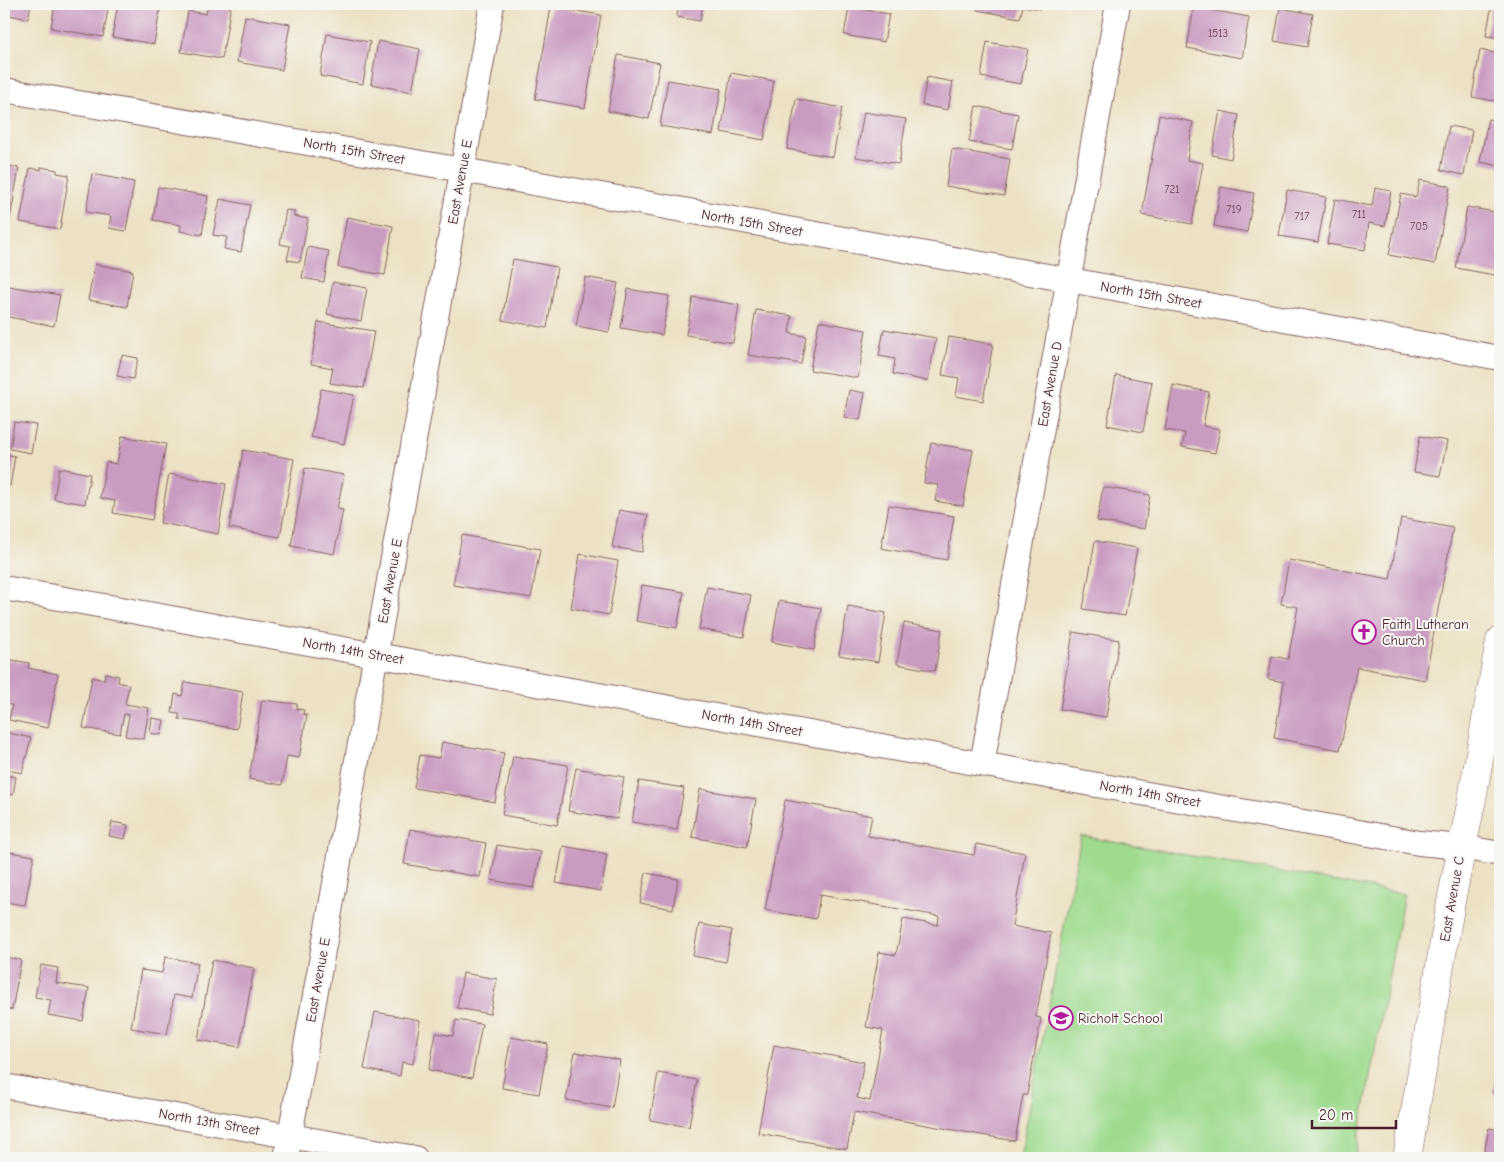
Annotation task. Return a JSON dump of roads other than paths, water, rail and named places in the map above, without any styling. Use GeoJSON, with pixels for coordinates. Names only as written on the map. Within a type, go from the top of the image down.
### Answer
{"type":"FeatureCollection","features":[{"type":"Feature","properties":{"kind":"street","name":"East Avenue E"},"geometry":{"type":"LineString","coordinates":[[288,1147],[492,4]]}},
{"type":"Feature","properties":{"kind":"street","name":"East Avenue D"},"geometry":{"type":"LineString","coordinates":[[982,764],[1118,4]]}},
{"type":"Feature","properties":{"kind":"street","name":"North 15th Street"},"geometry":{"type":"LineString","coordinates":[[4,90],[462,170],[1500,358]]}},
{"type":"Feature","properties":{"kind":"street","name":"North 14th Street"},"geometry":{"type":"LineString","coordinates":[[4,588],[1410,841],[1500,854]]}},
{"type":"Feature","properties":{"kind":"street","name":"East Avenue C"},"geometry":{"type":"LineString","coordinates":[[1406,1158],[1500,641]]}},
{"type":"Feature","properties":{"kind":"street","name":"North 13th Street"},"geometry":{"type":"LineString","coordinates":[[4,1086],[288,1147],[415,1158]]}},
{"type":"Feature","properties":{"kind":"place","name":"Faith Lutheran Church"},"geometry":{"type":"Point","coordinates":[1364,632]}},
{"type":"Feature","properties":{"kind":"place","name":"Richolt School"},"geometry":{"type":"Point","coordinates":[1061,1018]}}]}
